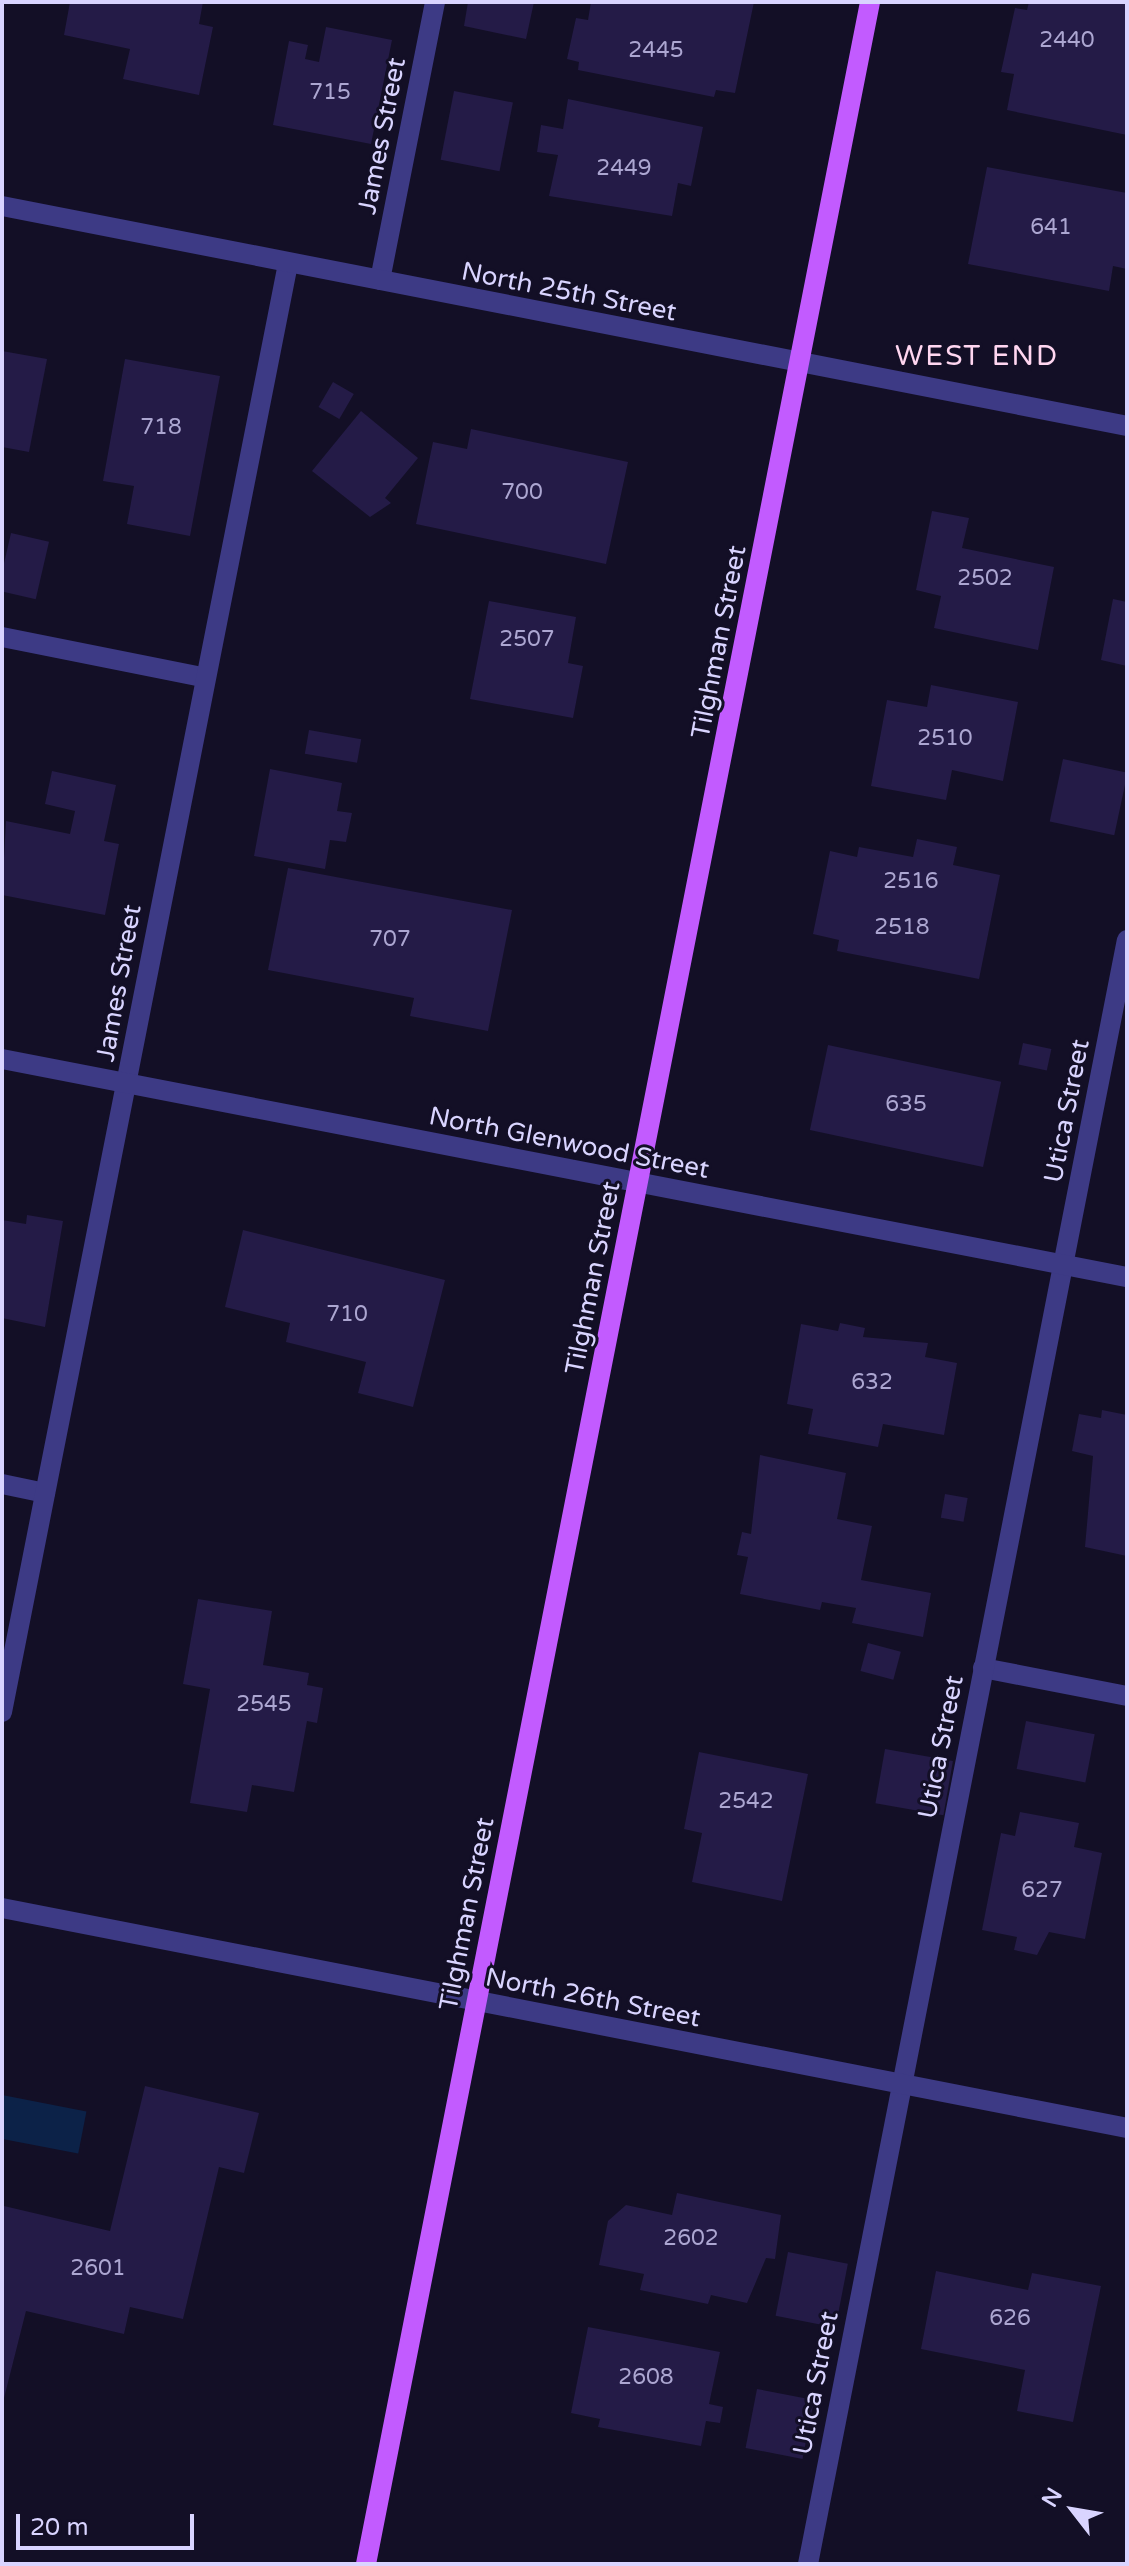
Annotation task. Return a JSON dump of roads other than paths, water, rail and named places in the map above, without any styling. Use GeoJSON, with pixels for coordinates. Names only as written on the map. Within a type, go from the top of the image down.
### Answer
{"type":"FeatureCollection","features":[{"type":"Feature","properties":{"kind":"main road","name":"Tilghman Street"},"geometry":{"type":"LineString","coordinates":[[366,2564],[870,2]]}},
{"type":"Feature","properties":{"kind":"street","name":"James Street"},"geometry":{"type":"LineString","coordinates":[[380,280],[435,2]]}},
{"type":"Feature","properties":{"kind":"street","name":"North 25th Street"},"geometry":{"type":"LineString","coordinates":[[2,206],[801,365],[1127,426]]}},
{"type":"Feature","properties":{"kind":"street","name":"James Street"},"geometry":{"type":"LineString","coordinates":[[2,1712],[127,1082],[202,677],[288,264]]}},
{"type":"Feature","properties":{"kind":"street"},"geometry":{"type":"LineString","coordinates":[[2,637],[202,677]]}},
{"type":"Feature","properties":{"kind":"street","name":"Utica Street"},"geometry":{"type":"LineString","coordinates":[[808,2564],[900,2083],[1127,940]]}},
{"type":"Feature","properties":{"kind":"street","name":"North Glenwood Street"},"geometry":{"type":"LineString","coordinates":[[2,1059],[1127,1277]]}},
{"type":"Feature","properties":{"kind":"street"},"geometry":{"type":"LineString","coordinates":[[2,1484],[45,1493]]}},
{"type":"Feature","properties":{"kind":"street"},"geometry":{"type":"LineString","coordinates":[[983,1668],[1127,1696]]}},
{"type":"Feature","properties":{"kind":"street","name":"North 26th Street"},"geometry":{"type":"LineString","coordinates":[[2,1908],[1127,2128]]}},
{"type":"Feature","properties":{"kind":"water"},"geometry":{"type":"Polygon","coordinates":[[[2,2095],[86,2111],[78,2154],[2,2139],[2,2095]]]}},
{"type":"Feature","properties":{"kind":"district","name":"WEST END"},"geometry":{"type":"Point","coordinates":[977,356]}}]}
